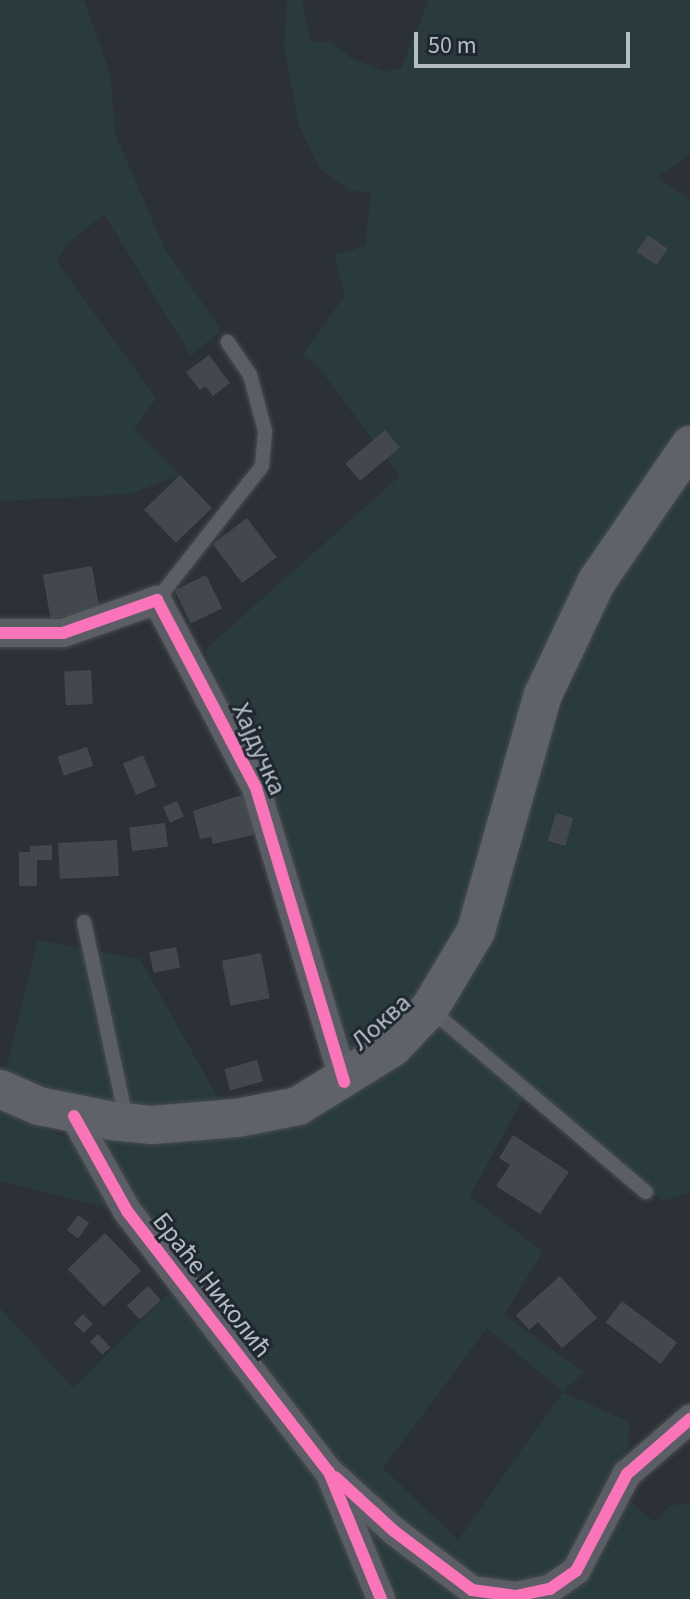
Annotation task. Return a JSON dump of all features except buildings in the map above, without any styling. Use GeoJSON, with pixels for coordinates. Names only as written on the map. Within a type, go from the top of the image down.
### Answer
{"type":"FeatureCollection","features":[{"type":"Feature","properties":{"kind":"main road","name":"Локва"},"geometry":{"type":"LineString","coordinates":[[0,1089],[74,1116],[127,1123],[267,1114],[298,1106],[344,1082],[393,1047],[430,1008],[476,931],[513,789],[562,651],[612,553],[690,445]]}},
{"type":"Feature","properties":{"kind":"street"},"geometry":{"type":"LineString","coordinates":[[0,633],[63,633],[157,600]]}},
{"type":"Feature","properties":{"kind":"street","name":"Хајдучка"},"geometry":{"type":"LineString","coordinates":[[157,600],[256,788],[344,1082]]}},
{"type":"Feature","properties":{"kind":"street","name":"Браће Николић"},"geometry":{"type":"LineString","coordinates":[[74,1116],[127,1211],[329,1472],[394,1531],[477,1594],[516,1596],[550,1589],[576,1571],[627,1474],[690,1419]]}},
{"type":"Feature","properties":{"kind":"street","name":"Браће Николић"},"geometry":{"type":"LineString","coordinates":[[329,1472],[381,1599]]}},
{"type":"Feature","properties":{"kind":"lane"},"geometry":{"type":"LineString","coordinates":[[157,600],[262,466],[265,431],[250,375],[228,342]]}},
{"type":"Feature","properties":{"kind":"lane"},"geometry":{"type":"LineString","coordinates":[[84,922],[127,1123]]}},
{"type":"Feature","properties":{"kind":"lane","name":"Локва"},"geometry":{"type":"LineString","coordinates":[[430,1008],[646,1192]]}},
{"type":"Feature","properties":{"kind":"shaded area"},"geometry":{"type":"Polygon","coordinates":[[[0,0],[84,0],[111,77],[115,134],[165,249],[221,330],[191,356],[104,214],[66,245],[57,262],[156,398],[134,429],[180,475],[130,494],[0,501],[0,0]]]}},
{"type":"Feature","properties":{"kind":"shaded area"},"geometry":{"type":"Polygon","coordinates":[[[287,0],[302,0],[311,42],[332,42],[351,58],[384,72],[401,68],[429,0],[690,0],[690,155],[657,177],[690,199],[690,424],[672,447],[462,922],[403,1016],[351,1059],[265,789],[205,650],[400,476],[317,365],[302,356],[345,295],[334,255],[365,246],[371,192],[350,191],[320,169],[298,123],[284,44],[287,0]]]}},
{"type":"Feature","properties":{"kind":"shaded area"},"geometry":{"type":"Polygon","coordinates":[[[690,475],[690,1192],[663,1201],[523,1098],[470,1196],[543,1252],[504,1315],[584,1372],[563,1392],[629,1422],[627,1499],[654,1522],[671,1505],[690,1503],[690,1599],[0,1599],[0,1308],[73,1388],[172,1290],[109,1208],[0,1181],[0,1110],[68,1139],[267,1128],[436,1024],[517,1092],[448,1013],[488,945],[517,864],[543,759],[600,612],[638,547],[690,475]],[[487,1328],[383,1468],[458,1540],[563,1392],[487,1328]]]}},
{"type":"Feature","properties":{"kind":"shaded area"},"geometry":{"type":"Polygon","coordinates":[[[38,940],[140,959],[218,1098],[177,1107],[109,1105],[5,1074],[38,940]]]}},
{"type":"Feature","properties":{"kind":"cycle path"},"geometry":{"type":"LineString","coordinates":[[0,633],[63,633],[157,600],[256,788],[344,1082]]}},
{"type":"Feature","properties":{"kind":"cycle path"},"geometry":{"type":"LineString","coordinates":[[74,1116],[127,1211],[329,1472],[381,1599]]}},
{"type":"Feature","properties":{"kind":"cycle path"},"geometry":{"type":"LineString","coordinates":[[335,1477],[394,1531],[472,1590],[516,1596],[550,1589],[576,1571],[627,1474],[690,1419]]}}]}
